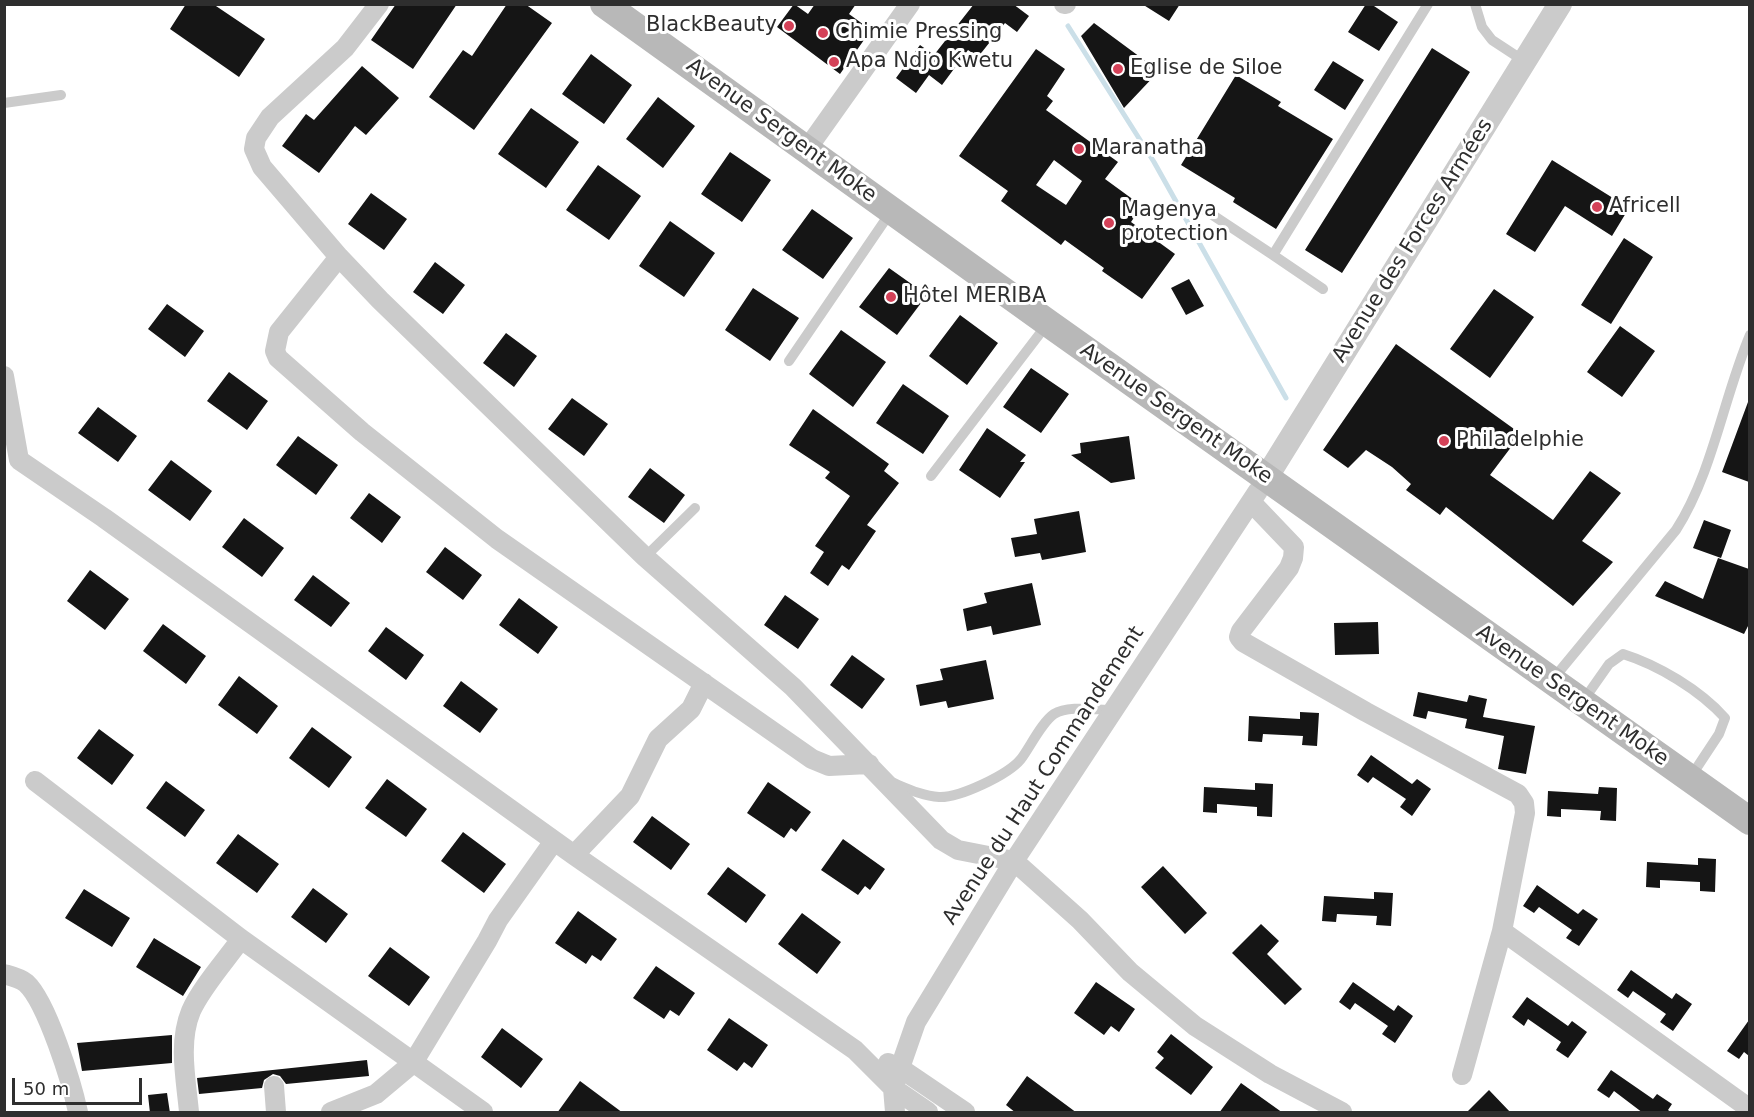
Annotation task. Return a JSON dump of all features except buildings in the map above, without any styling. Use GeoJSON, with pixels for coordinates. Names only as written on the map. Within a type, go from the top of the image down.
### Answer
{"type":"FeatureCollection","features":[{"type":"Feature","properties":{"kind":"main road","name":"Avenue Sergent Moke"},"geometry":{"type":"LineString","coordinates":[[604,4],[1749,821]]}},
{"type":"Feature","properties":{"kind":"street"},"geometry":{"type":"LineString","coordinates":[[379,4],[345,48],[270,117],[256,138],[254,149],[262,167],[339,257],[393,313],[645,557],[793,687],[928,827],[949,845],[958,850],[1014,861],[1080,920],[1130,972],[1196,1026],[1270,1074],[1342,1113]]}},
{"type":"Feature","properties":{"kind":"street"},"geometry":{"type":"LineString","coordinates":[[807,149],[910,4]]}},
{"type":"Feature","properties":{"kind":"street","name":"Avenue des Forces Armées"},"geometry":{"type":"LineString","coordinates":[[1266,478],[1560,4]]}},
{"type":"Feature","properties":{"kind":"street"},"geometry":{"type":"LineString","coordinates":[[339,257],[279,332],[275,351],[278,358],[362,432],[497,539],[704,684],[820,763],[829,766],[869,764]]}},
{"type":"Feature","properties":{"kind":"street"},"geometry":{"type":"LineString","coordinates":[[4,376],[19,460],[554,841],[855,1050],[893,1088],[928,1113]]}},
{"type":"Feature","properties":{"kind":"street","name":"Avenue du Haut Commandement"},"geometry":{"type":"LineString","coordinates":[[895,1113],[893,1088],[916,1022],[1014,861],[1266,478]]}},
{"type":"Feature","properties":{"kind":"street"},"geometry":{"type":"LineString","coordinates":[[1251,502],[1293,547],[1293,558],[1289,568],[1241,631],[1239,637],[1243,642],[1366,712],[1506,786],[1518,794],[1524,803],[1526,813],[1502,931],[1462,1075]]}},
{"type":"Feature","properties":{"kind":"street"},"geometry":{"type":"LineString","coordinates":[[574,855],[630,796],[658,739],[691,708],[704,684]]}},
{"type":"Feature","properties":{"kind":"street"},"geometry":{"type":"LineString","coordinates":[[35,781],[241,939],[483,1113]]}},
{"type":"Feature","properties":{"kind":"street"},"geometry":{"type":"LineString","coordinates":[[331,1113],[376,1094],[413,1063],[498,920],[554,841]]}},
{"type":"Feature","properties":{"kind":"street"},"geometry":{"type":"LineString","coordinates":[[1502,931],[1749,1109]]}},
{"type":"Feature","properties":{"kind":"street"},"geometry":{"type":"LineString","coordinates":[[189,1113],[183,1055],[187,1022],[196,1001],[241,939]]}},
{"type":"Feature","properties":{"kind":"street"},"geometry":{"type":"LineString","coordinates":[[4,974],[25,983],[34,993],[51,1029],[73,1087],[78,1113]]}},
{"type":"Feature","properties":{"kind":"street"},"geometry":{"type":"LineString","coordinates":[[855,1050],[900,1068],[965,1113]]}},
{"type":"Feature","properties":{"kind":"street"},"geometry":{"type":"LineString","coordinates":[[274,1086],[276,1113]]}},
{"type":"Feature","properties":{"kind":"lane"},"geometry":{"type":"LineString","coordinates":[[1273,255],[1428,4]]}},
{"type":"Feature","properties":{"kind":"lane"},"geometry":{"type":"LineString","coordinates":[[1475,4],[1482,27],[1492,40],[1524,62]]}},
{"type":"Feature","properties":{"kind":"lane"},"geometry":{"type":"LineString","coordinates":[[4,103],[61,95]]}},
{"type":"Feature","properties":{"kind":"lane"},"geometry":{"type":"LineString","coordinates":[[789,361],[892,210]]}},
{"type":"Feature","properties":{"kind":"lane"},"geometry":{"type":"LineString","coordinates":[[1205,210],[1323,289]]}},
{"type":"Feature","properties":{"kind":"lane"},"geometry":{"type":"LineString","coordinates":[[931,476],[1048,323]]}},
{"type":"Feature","properties":{"kind":"lane"},"geometry":{"type":"LineString","coordinates":[[1551,681],[1655,556],[1688,512],[1698,489],[1749,335]]}},
{"type":"Feature","properties":{"kind":"lane"},"geometry":{"type":"LineString","coordinates":[[645,557],[695,508]]}},
{"type":"Feature","properties":{"kind":"lane"},"geometry":{"type":"LineString","coordinates":[[1581,703],[1609,664],[1623,654],[1644,661],[1710,701],[1725,718],[1719,734],[1690,779]]}},
{"type":"Feature","properties":{"kind":"lane"},"geometry":{"type":"LineString","coordinates":[[885,780],[927,795],[942,797],[954,795],[1004,774],[1014,766],[1052,715],[1062,710],[1113,710]]}},
{"type":"Feature","properties":{"kind":"waterway"},"geometry":{"type":"LineString","coordinates":[[1068,26],[1154,162],[1286,398]]}},
{"type":"Feature","properties":{"kind":"place","name":"BlackBeauty"},"geometry":{"type":"Point","coordinates":[789,26]}},
{"type":"Feature","properties":{"kind":"place","name":"Chimie Pressing"},"geometry":{"type":"Point","coordinates":[823,33]}},
{"type":"Feature","properties":{"kind":"place","name":"Apa Ndjo Kwetu"},"geometry":{"type":"Point","coordinates":[834,62]}},
{"type":"Feature","properties":{"kind":"place","name":"Eglise de Siloe"},"geometry":{"type":"Point","coordinates":[1118,69]}},
{"type":"Feature","properties":{"kind":"place","name":"Maranatha"},"geometry":{"type":"Point","coordinates":[1079,149]}},
{"type":"Feature","properties":{"kind":"place","name":"Africell"},"geometry":{"type":"Point","coordinates":[1597,207]}},
{"type":"Feature","properties":{"kind":"place","name":"Magenya protection"},"geometry":{"type":"Point","coordinates":[1109,223]}},
{"type":"Feature","properties":{"kind":"place","name":"Hôtel MERIBA"},"geometry":{"type":"Point","coordinates":[891,297]}},
{"type":"Feature","properties":{"kind":"place","name":"Philadelphie"},"geometry":{"type":"Point","coordinates":[1444,441]}}]}
